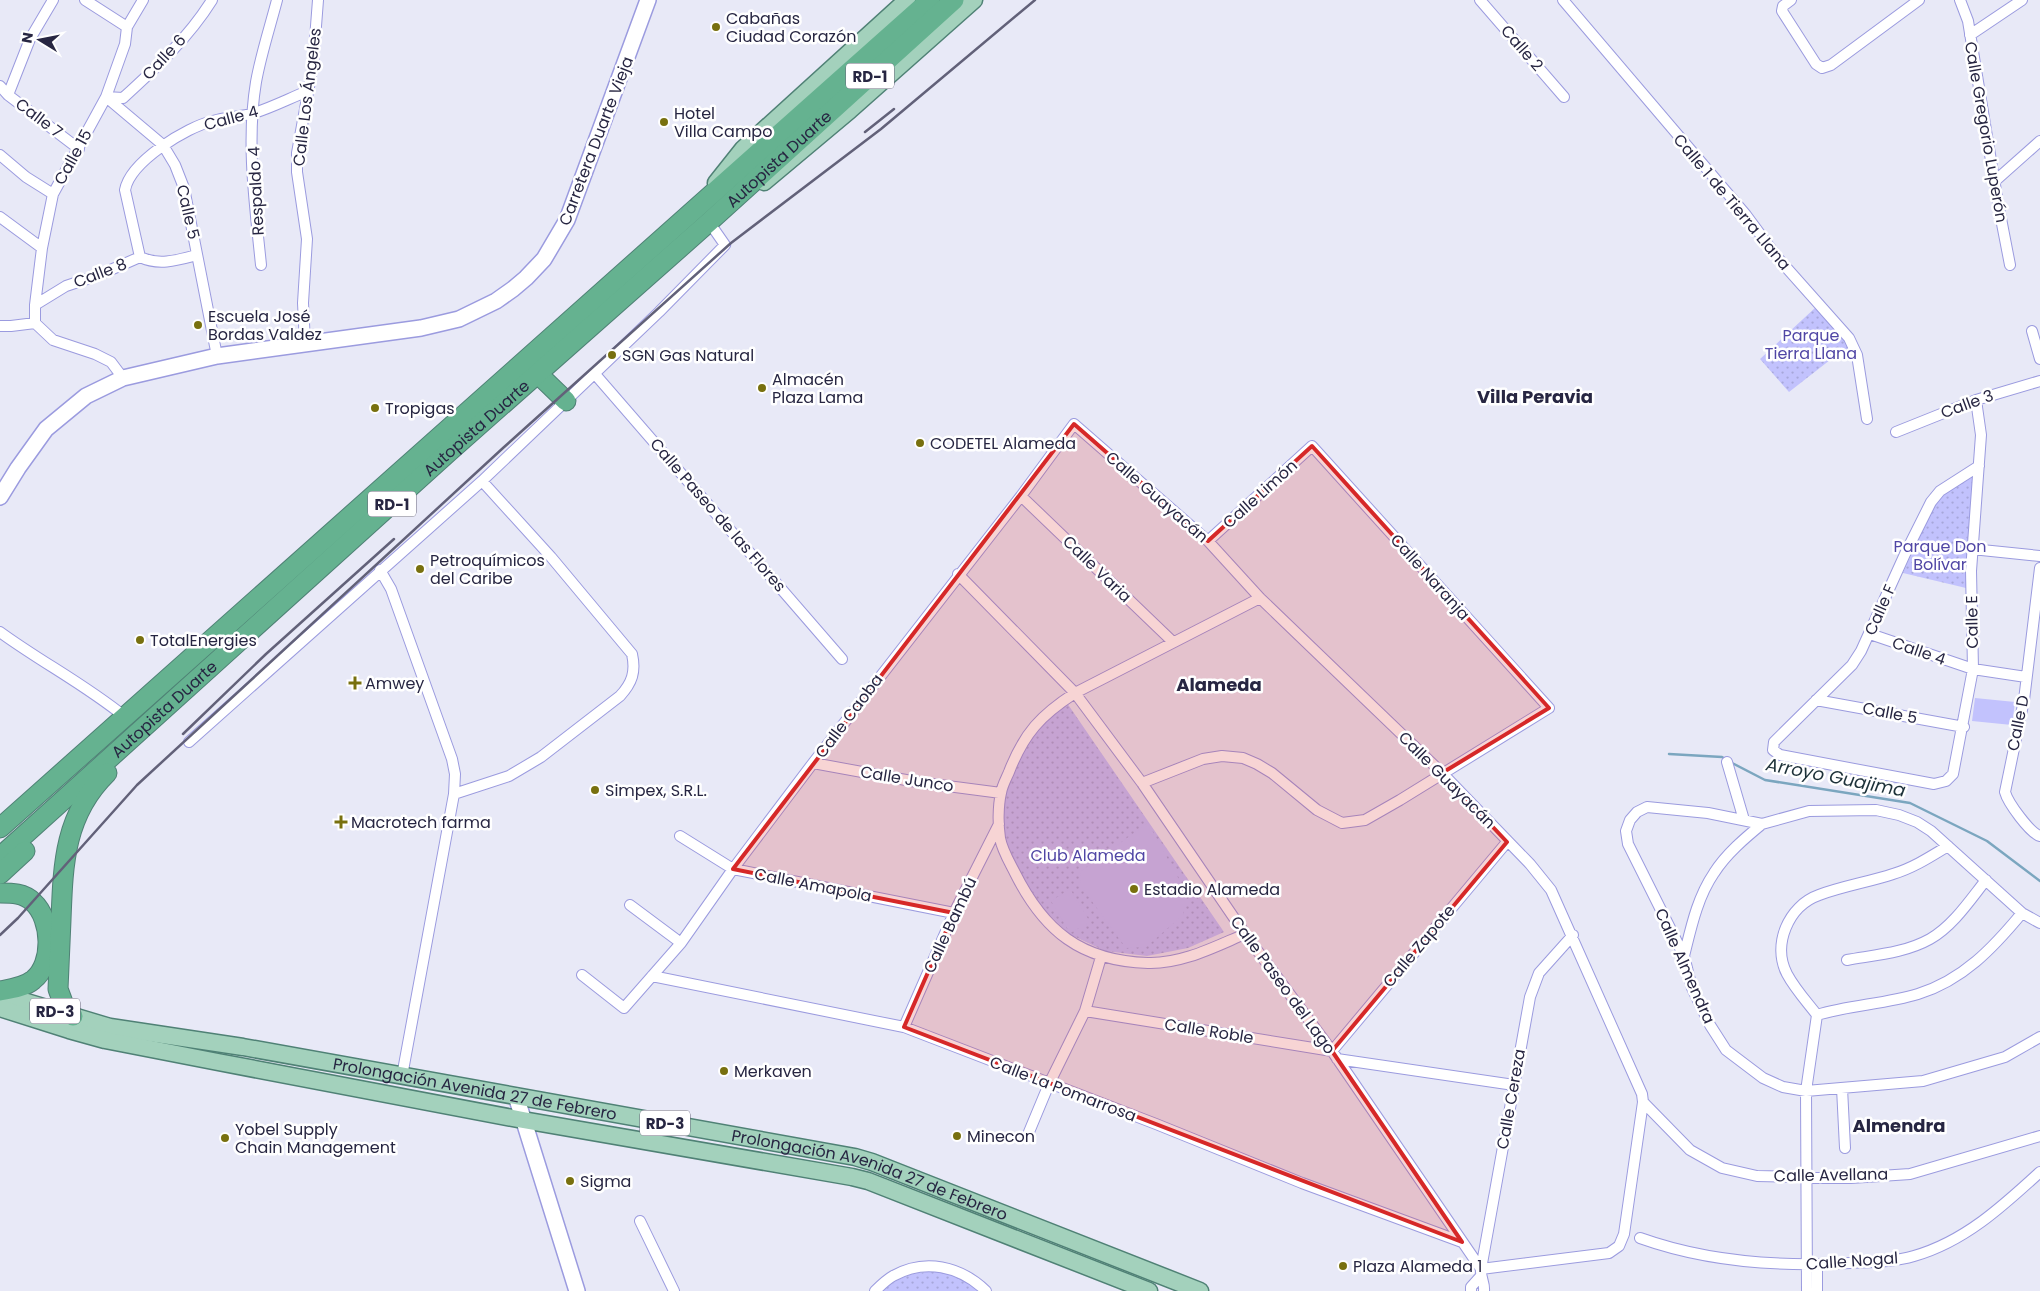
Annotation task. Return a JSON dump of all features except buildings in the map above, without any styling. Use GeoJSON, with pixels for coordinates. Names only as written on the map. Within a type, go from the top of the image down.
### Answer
{"type":"FeatureCollection","features":[{"type":"Feature","properties":{"kind":"highway","name":"Autopista Duarte"},"geometry":{"type":"LineString","coordinates":[[0,857],[451,450],[728,205],[780,145],[930,0]]}},
{"type":"Feature","properties":{"kind":"highway","name":"Autopista Duarte"},"geometry":{"type":"LineString","coordinates":[[0,828],[701,202],[780,145],[954,0]]}},
{"type":"Feature","properties":{"kind":"highway"},"geometry":{"type":"LineString","coordinates":[[538,374],[566,400]]}},
{"type":"Feature","properties":{"kind":"highway"},"geometry":{"type":"LineString","coordinates":[[0,874],[120,760],[144,728]]}},
{"type":"Feature","properties":{"kind":"highway"},"geometry":{"type":"LineString","coordinates":[[73,1016],[65,1008],[58,989],[63,862],[68,839],[75,822],[98,782]]}},
{"type":"Feature","properties":{"kind":"highway"},"geometry":{"type":"LineString","coordinates":[[0,893],[24,895],[34,902],[42,912],[46,927],[47,948],[43,968],[34,980],[0,992]]}},
{"type":"Feature","properties":{"kind":"main road","name":"Carretera Duarte Vieja"},"geometry":{"type":"LineString","coordinates":[[0,497],[46,429],[86,396],[123,378],[217,356],[305,343],[371,336],[458,320],[496,301],[526,278],[544,259],[568,220],[648,0]]}},
{"type":"Feature","properties":{"kind":"main road","name":"Autopista Duarte"},"geometry":{"type":"LineString","coordinates":[[701,202],[742,149],[907,0]]}},
{"type":"Feature","properties":{"kind":"main road"},"geometry":{"type":"LineString","coordinates":[[728,205],[771,178],[974,0]]}},
{"type":"Feature","properties":{"kind":"main road","name":"Prolongación Avenida 27 de Febrero"},"geometry":{"type":"LineString","coordinates":[[0,992],[110,1027],[402,1076],[841,1154],[872,1162],[1200,1291]]}},
{"type":"Feature","properties":{"kind":"main road","name":"Prolongación Avenida 27 de Febrero"},"geometry":{"type":"LineString","coordinates":[[0,1008],[96,1037],[218,1062],[523,1120],[838,1174],[868,1181],[1149,1291]]}},
{"type":"Feature","properties":{"kind":"main road"},"geometry":{"type":"LineString","coordinates":[[218,1062],[220,1045]]}},
{"type":"Feature","properties":{"kind":"main road"},"geometry":{"type":"LineString","coordinates":[[516,1096],[577,1291]]}},
{"type":"Feature","properties":{"kind":"street"},"geometry":{"type":"LineString","coordinates":[[8,94],[30,39],[53,0]]}},
{"type":"Feature","properties":{"kind":"street"},"geometry":{"type":"LineString","coordinates":[[85,0],[126,27]]}},
{"type":"Feature","properties":{"kind":"street","name":"Calle 15"},"geometry":{"type":"LineString","coordinates":[[35,323],[35,305],[42,248],[53,194],[106,97],[124,44],[126,27],[142,0]]}},
{"type":"Feature","properties":{"kind":"street","name":"Calle 6"},"geometry":{"type":"LineString","coordinates":[[106,97],[123,98],[173,50],[212,0]]}},
{"type":"Feature","properties":{"kind":"street","name":"Respaldo 4"},"geometry":{"type":"LineString","coordinates":[[261,265],[252,179],[253,114],[256,81],[277,0]]}},
{"type":"Feature","properties":{"kind":"street","name":"Calle Los Ángeles"},"geometry":{"type":"LineString","coordinates":[[305,343],[303,303],[306,239],[297,172],[297,153],[313,65],[318,0]]}},
{"type":"Feature","properties":{"kind":"street","name":"Calle 2"},"geometry":{"type":"LineString","coordinates":[[1480,0],[1564,97]]}},
{"type":"Feature","properties":{"kind":"street","name":"Calle 1 de Tierra Llana"},"geometry":{"type":"LineString","coordinates":[[1563,0],[1746,215],[1777,257],[1849,338],[1857,355],[1867,419]]}},
{"type":"Feature","properties":{"kind":"street"},"geometry":{"type":"LineString","coordinates":[[1791,0],[1783,6],[1782,11],[1816,64],[1822,68],[1831,65],[1919,0]]}},
{"type":"Feature","properties":{"kind":"street","name":"Calle Gregorio Luperón"},"geometry":{"type":"LineString","coordinates":[[1960,0],[1968,21],[2010,265]]}},
{"type":"Feature","properties":{"kind":"street"},"geometry":{"type":"LineString","coordinates":[[1970,35],[2022,0]]}},
{"type":"Feature","properties":{"kind":"street","name":"Calle 7"},"geometry":{"type":"LineString","coordinates":[[0,86],[79,149]]}},
{"type":"Feature","properties":{"kind":"street","name":"Calle 4"},"geometry":{"type":"LineString","coordinates":[[140,257],[126,190],[127,181],[132,174],[164,145],[196,127],[211,121],[253,114],[308,91]]}},
{"type":"Feature","properties":{"kind":"street","name":"Calle 5"},"geometry":{"type":"LineString","coordinates":[[106,97],[164,145],[175,165],[184,188],[217,356]]}},
{"type":"Feature","properties":{"kind":"street"},"geometry":{"type":"LineString","coordinates":[[1995,181],[2040,142]]}},
{"type":"Feature","properties":{"kind":"street"},"geometry":{"type":"LineString","coordinates":[[0,155],[26,177],[53,194]]}},
{"type":"Feature","properties":{"kind":"street"},"geometry":{"type":"LineString","coordinates":[[0,217],[42,248]]}},
{"type":"Feature","properties":{"kind":"street"},"geometry":{"type":"LineString","coordinates":[[189,742],[482,481],[725,244],[709,222]]}},
{"type":"Feature","properties":{"kind":"street","name":"Calle 8"},"geometry":{"type":"LineString","coordinates":[[35,305],[66,286],[99,275],[140,257],[148,261],[164,262],[198,256]]}},
{"type":"Feature","properties":{"kind":"street"},"geometry":{"type":"LineString","coordinates":[[0,326],[35,323],[53,340],[95,354],[111,362],[123,378]]}},
{"type":"Feature","properties":{"kind":"street"},"geometry":{"type":"LineString","coordinates":[[2032,331],[2040,359]]}},
{"type":"Feature","properties":{"kind":"street","name":"Calle Paseo de las Flores"},"geometry":{"type":"LineString","coordinates":[[594,373],[842,659]]}},
{"type":"Feature","properties":{"kind":"street","name":"Calle 3"},"geometry":{"type":"LineString","coordinates":[[1896,432],[1976,400],[2040,380]]}},
{"type":"Feature","properties":{"kind":"street","name":"Calle E"},"geometry":{"type":"LineString","coordinates":[[1946,781],[1953,774],[1964,727],[1973,669],[1971,571],[1981,435],[1976,400]]}},
{"type":"Feature","properties":{"kind":"street","name":"Calle Caoba"},"geometry":{"type":"LineString","coordinates":[[582,975],[624,1008],[681,943],[813,763],[958,574],[1021,496],[1074,424]]}},
{"type":"Feature","properties":{"kind":"street","name":"Calle Guayacán"},"geometry":{"type":"LineString","coordinates":[[1074,424],[1208,541],[1260,598],[1442,773],[1530,864],[1551,890],[1573,936],[1642,1094],[1643,1102],[1624,1234],[1619,1246],[1609,1253],[1480,1273]]}},
{"type":"Feature","properties":{"kind":"street","name":"Calle Limón"},"geometry":{"type":"LineString","coordinates":[[1208,541],[1312,446]]}},
{"type":"Feature","properties":{"kind":"street","name":"Calle Naranja"},"geometry":{"type":"LineString","coordinates":[[1312,446],[1549,708],[1442,773]]}},
{"type":"Feature","properties":{"kind":"street","name":"Calle F"},"geometry":{"type":"LineString","coordinates":[[1946,781],[1934,784],[1780,755],[1773,750],[1774,742],[1852,665],[1870,634],[1905,554],[1931,502],[1940,491],[1979,466]]}},
{"type":"Feature","properties":{"kind":"street"},"geometry":{"type":"LineString","coordinates":[[454,794],[509,776],[541,757],[620,696],[629,686],[633,676],[634,664],[632,654],[551,557],[482,481]]}},
{"type":"Feature","properties":{"kind":"street","name":"Calle Varia"},"geometry":{"type":"LineString","coordinates":[[1021,496],[1173,642]]}},
{"type":"Feature","properties":{"kind":"street"},"geometry":{"type":"LineString","coordinates":[[1972,549],[2040,556]]}},
{"type":"Feature","properties":{"kind":"street","name":"Calle D"},"geometry":{"type":"LineString","coordinates":[[2040,568],[2024,700],[2005,792],[2009,801],[2030,829],[2040,836]]}},
{"type":"Feature","properties":{"kind":"street"},"geometry":{"type":"LineString","coordinates":[[380,570],[391,589],[452,759],[455,774],[454,794],[402,1076]]}},
{"type":"Feature","properties":{"kind":"street","name":"Calle Paseo del Lago"},"geometry":{"type":"LineString","coordinates":[[958,574],[1075,693],[1142,783],[1245,934],[1335,1055],[1462,1242],[1480,1273]]}},
{"type":"Feature","properties":{"kind":"street"},"geometry":{"type":"LineString","coordinates":[[1245,934],[1199,953],[1175,960],[1150,963],[1101,957],[1078,946],[1058,933],[1040,914],[1025,893],[1003,847],[1000,840],[999,823],[1001,793],[1014,759],[1032,728],[1051,708],[1075,693],[1260,598]]}},
{"type":"Feature","properties":{"kind":"street"},"geometry":{"type":"LineString","coordinates":[[0,632],[35,657],[105,700],[125,717]]}},
{"type":"Feature","properties":{"kind":"street","name":"Calle 4"},"geometry":{"type":"LineString","coordinates":[[1870,634],[1973,669],[2026,678]]}},
{"type":"Feature","properties":{"kind":"street","name":"Calle 5"},"geometry":{"type":"LineString","coordinates":[[1816,700],[1964,727]]}},
{"type":"Feature","properties":{"kind":"street"},"geometry":{"type":"LineString","coordinates":[[1142,783],[1203,759],[1222,756],[1243,758],[1272,773],[1317,810],[1342,823],[1365,820],[1442,773]]}},
{"type":"Feature","properties":{"kind":"street"},"geometry":{"type":"LineString","coordinates":[[1727,762],[1744,820],[1762,824]]}},
{"type":"Feature","properties":{"kind":"street","name":"Calle Junco"},"geometry":{"type":"LineString","coordinates":[[813,763],[917,782],[1001,793]]}},
{"type":"Feature","properties":{"kind":"street","name":"Calle Almendra"},"geometry":{"type":"LineString","coordinates":[[1744,820],[1708,813],[1647,807],[1637,812],[1630,820],[1626,831],[1628,844],[1684,956],[1692,988],[1710,1025],[1726,1050],[1763,1078],[1783,1087],[1806,1092],[1923,1081],[2005,1057],[2040,1037]]}},
{"type":"Feature","properties":{"kind":"street"},"geometry":{"type":"LineString","coordinates":[[1684,956],[1696,912],[1714,873],[1743,840],[1762,824],[1809,811],[1876,810],[1899,815],[1916,822],[1931,831],[2022,913],[2040,923]]}},
{"type":"Feature","properties":{"kind":"street","name":"Calle Bambú"},"geometry":{"type":"LineString","coordinates":[[904,1027],[954,913],[999,823]]}},
{"type":"Feature","properties":{"kind":"street","name":"Calle Amapola"},"geometry":{"type":"LineString","coordinates":[[680,836],[733,870],[954,913]]}},
{"type":"Feature","properties":{"kind":"street","name":"Calle Zapote"},"geometry":{"type":"LineString","coordinates":[[1335,1055],[1507,842]]}},
{"type":"Feature","properties":{"kind":"street"},"geometry":{"type":"LineString","coordinates":[[1816,1291],[1812,1265],[1807,1177],[1806,1092],[1817,1015],[1788,975],[1784,966],[1782,940],[1787,924],[1797,910],[1818,895],[1894,874],[1918,864],[1948,846]]}},
{"type":"Feature","properties":{"kind":"street"},"geometry":{"type":"LineString","coordinates":[[1847,960],[1907,948],[1931,938],[1956,918],[1986,880]]}},
{"type":"Feature","properties":{"kind":"street"},"geometry":{"type":"LineString","coordinates":[[630,905],[681,943]]}},
{"type":"Feature","properties":{"kind":"street"},"geometry":{"type":"LineString","coordinates":[[1817,1015],[1841,1008],[1918,994],[1953,980],[1982,957],[2022,913]]}},
{"type":"Feature","properties":{"kind":"street","name":"Calle Cereza"},"geometry":{"type":"LineString","coordinates":[[1471,1291],[1471,1287],[1480,1273],[1534,984],[1539,973],[1573,936]]}},
{"type":"Feature","properties":{"kind":"street"},"geometry":{"type":"LineString","coordinates":[[1029,1132],[1049,1084],[1086,1010],[1101,957]]}},
{"type":"Feature","properties":{"kind":"street","name":"Calle La Pomarrosa"},"geometry":{"type":"LineString","coordinates":[[652,976],[904,1027],[1156,1124],[1302,1183],[1462,1242]]}},
{"type":"Feature","properties":{"kind":"street","name":"Calle Roble"},"geometry":{"type":"LineString","coordinates":[[1086,1010],[1514,1085]]}},
{"type":"Feature","properties":{"kind":"street"},"geometry":{"type":"LineString","coordinates":[[1842,1088],[1845,1148]]}},
{"type":"Feature","properties":{"kind":"street","name":"Calle Avellana"},"geometry":{"type":"LineString","coordinates":[[1643,1102],[1690,1150],[1722,1168],[1757,1176],[1851,1178],[1910,1174],[2040,1136]]}},
{"type":"Feature","properties":{"kind":"street"},"geometry":{"type":"LineString","coordinates":[[2026,1141],[2040,1147]]}},
{"type":"Feature","properties":{"kind":"street","name":"Calle Nogal"},"geometry":{"type":"LineString","coordinates":[[1640,1238],[1672,1250],[1733,1260],[1812,1265],[1882,1262],[1915,1256],[1954,1239],[1994,1213],[2040,1172]]}},
{"type":"Feature","properties":{"kind":"street"},"geometry":{"type":"LineString","coordinates":[[640,1221],[676,1290]]}},
{"type":"Feature","properties":{"kind":"street"},"geometry":{"type":"LineString","coordinates":[[1807,1291],[1812,1265]]}},
{"type":"Feature","properties":{"kind":"street"},"geometry":{"type":"LineString","coordinates":[[875,1291],[892,1276],[912,1268],[934,1266],[955,1270],[975,1280],[986,1291]]}},
{"type":"Feature","properties":{"kind":"street","name":"Calle Cereza"},"geometry":{"type":"LineString","coordinates":[[1480,1273],[1484,1291]]}},
{"type":"Feature","properties":{"kind":"highlighted area"},"geometry":{"type":"Polygon","coordinates":[[[1074,424],[1208,541],[1312,446],[1549,708],[1442,773],[1507,842],[1332,1051],[1462,1242],[904,1027],[954,913],[733,869],[1074,424]]]}},
{"type":"Feature","properties":{"kind":"green space","name":"Parque Tierra Llana"},"geometry":{"type":"Polygon","coordinates":[[[1816,307],[1846,337],[1855,356],[1830,360],[1789,392],[1760,359],[1816,307]]]}},
{"type":"Feature","properties":{"kind":"green space","name":"Parque Don Bolívar"},"geometry":{"type":"Polygon","coordinates":[[[1972,476],[1974,479],[1966,588],[1903,573],[1941,495],[1972,476]]]}},
{"type":"Feature","properties":{"kind":"green space"},"geometry":{"type":"Polygon","coordinates":[[[1975,698],[2015,702],[2012,725],[1972,721],[1975,698]]]}},
{"type":"Feature","properties":{"kind":"green space","name":"Club Alameda"},"geometry":{"type":"Polygon","coordinates":[[[1067,703],[1224,932],[1188,948],[1147,956],[1105,951],[1069,934],[1033,899],[1004,838],[1004,794],[1022,752],[1041,725],[1067,703]]]}},
{"type":"Feature","properties":{"kind":"green space","name":"Estadio Alameda"},"geometry":{"type":"Polygon","coordinates":[[[1148,823],[1187,894],[1183,915],[1146,947],[1126,948],[1080,885],[1081,871],[1148,823]]]}},
{"type":"Feature","properties":{"kind":"green space"},"geometry":{"type":"Polygon","coordinates":[[[1070,889],[1090,922],[1070,933],[1051,901],[1070,889]]]}},
{"type":"Feature","properties":{"kind":"green space"},"geometry":{"type":"Polygon","coordinates":[[[941,1271],[963,1279],[979,1291],[883,1291],[903,1277],[924,1272],[941,1271]]]}},
{"type":"Feature","properties":{"kind":"waterway","name":"Arroyo Guajima"},"geometry":{"type":"LineString","coordinates":[[1669,754],[1722,757],[1727,760]]}},
{"type":"Feature","properties":{"kind":"waterway","name":"Arroyo Guajima"},"geometry":{"type":"LineString","coordinates":[[1732,763],[1765,780],[1910,803],[1987,841],[2040,881]]}},
{"type":"Feature","properties":{"kind":"railway"},"geometry":{"type":"LineString","coordinates":[[0,935],[18,918],[137,785],[503,448],[731,243],[881,129],[1035,0]]}},
{"type":"Feature","properties":{"kind":"railway"},"geometry":{"type":"LineString","coordinates":[[865,132],[894,109]]}},
{"type":"Feature","properties":{"kind":"railway"},"geometry":{"type":"LineString","coordinates":[[183,734],[266,654],[394,539]]}},
{"type":"Feature","properties":{"kind":"place","name":"Cabañas Ciudad Corazón"},"geometry":{"type":"Point","coordinates":[716,27]}},
{"type":"Feature","properties":{"kind":"place","name":"Hotel Villa Campo"},"geometry":{"type":"Point","coordinates":[664,122]}},
{"type":"Feature","properties":{"kind":"place","name":"Escuela José Bordas Valdez"},"geometry":{"type":"Point","coordinates":[198,325]}},
{"type":"Feature","properties":{"kind":"place","name":"SGN Gas Natural"},"geometry":{"type":"Point","coordinates":[612,355]}},
{"type":"Feature","properties":{"kind":"place","name":"Almacén Plaza Lama"},"geometry":{"type":"Point","coordinates":[762,388]}},
{"type":"Feature","properties":{"kind":"place","name":"Tropigas"},"geometry":{"type":"Point","coordinates":[375,408]}},
{"type":"Feature","properties":{"kind":"place","name":"CODETEL Alameda"},"geometry":{"type":"Point","coordinates":[920,443]}},
{"type":"Feature","properties":{"kind":"place","name":"Petroquímicos del Caribe"},"geometry":{"type":"Point","coordinates":[420,569]}},
{"type":"Feature","properties":{"kind":"place","name":"TotalEnergies"},"geometry":{"type":"Point","coordinates":[140,640]}},
{"type":"Feature","properties":{"kind":"place","name":"Amwey"},"geometry":{"type":"Point","coordinates":[355,683]}},
{"type":"Feature","properties":{"kind":"place","name":"Simpex, S.R.L."},"geometry":{"type":"Point","coordinates":[595,790]}},
{"type":"Feature","properties":{"kind":"place","name":"Macrotech farma"},"geometry":{"type":"Point","coordinates":[341,822]}},
{"type":"Feature","properties":{"kind":"place","name":"Estadio Alameda"},"geometry":{"type":"Point","coordinates":[1134,889]}},
{"type":"Feature","properties":{"kind":"place","name":"Merkaven"},"geometry":{"type":"Point","coordinates":[724,1071]}},
{"type":"Feature","properties":{"kind":"place","name":"Minecon"},"geometry":{"type":"Point","coordinates":[957,1136]}},
{"type":"Feature","properties":{"kind":"place","name":"Yobel Supply Chain Management"},"geometry":{"type":"Point","coordinates":[225,1138]}},
{"type":"Feature","properties":{"kind":"place","name":"Sigma"},"geometry":{"type":"Point","coordinates":[570,1181]}},
{"type":"Feature","properties":{"kind":"place","name":"Plaza Alameda 1"},"geometry":{"type":"Point","coordinates":[1343,1266]}},
{"type":"Feature","properties":{"kind":"district","name":"Villa Peravia"},"geometry":{"type":"Point","coordinates":[1535,396]}},
{"type":"Feature","properties":{"kind":"district","name":"Alameda"},"geometry":{"type":"Point","coordinates":[1219,684]}},
{"type":"Feature","properties":{"kind":"district","name":"Almendra"},"geometry":{"type":"Point","coordinates":[1899,1125]}}]}
